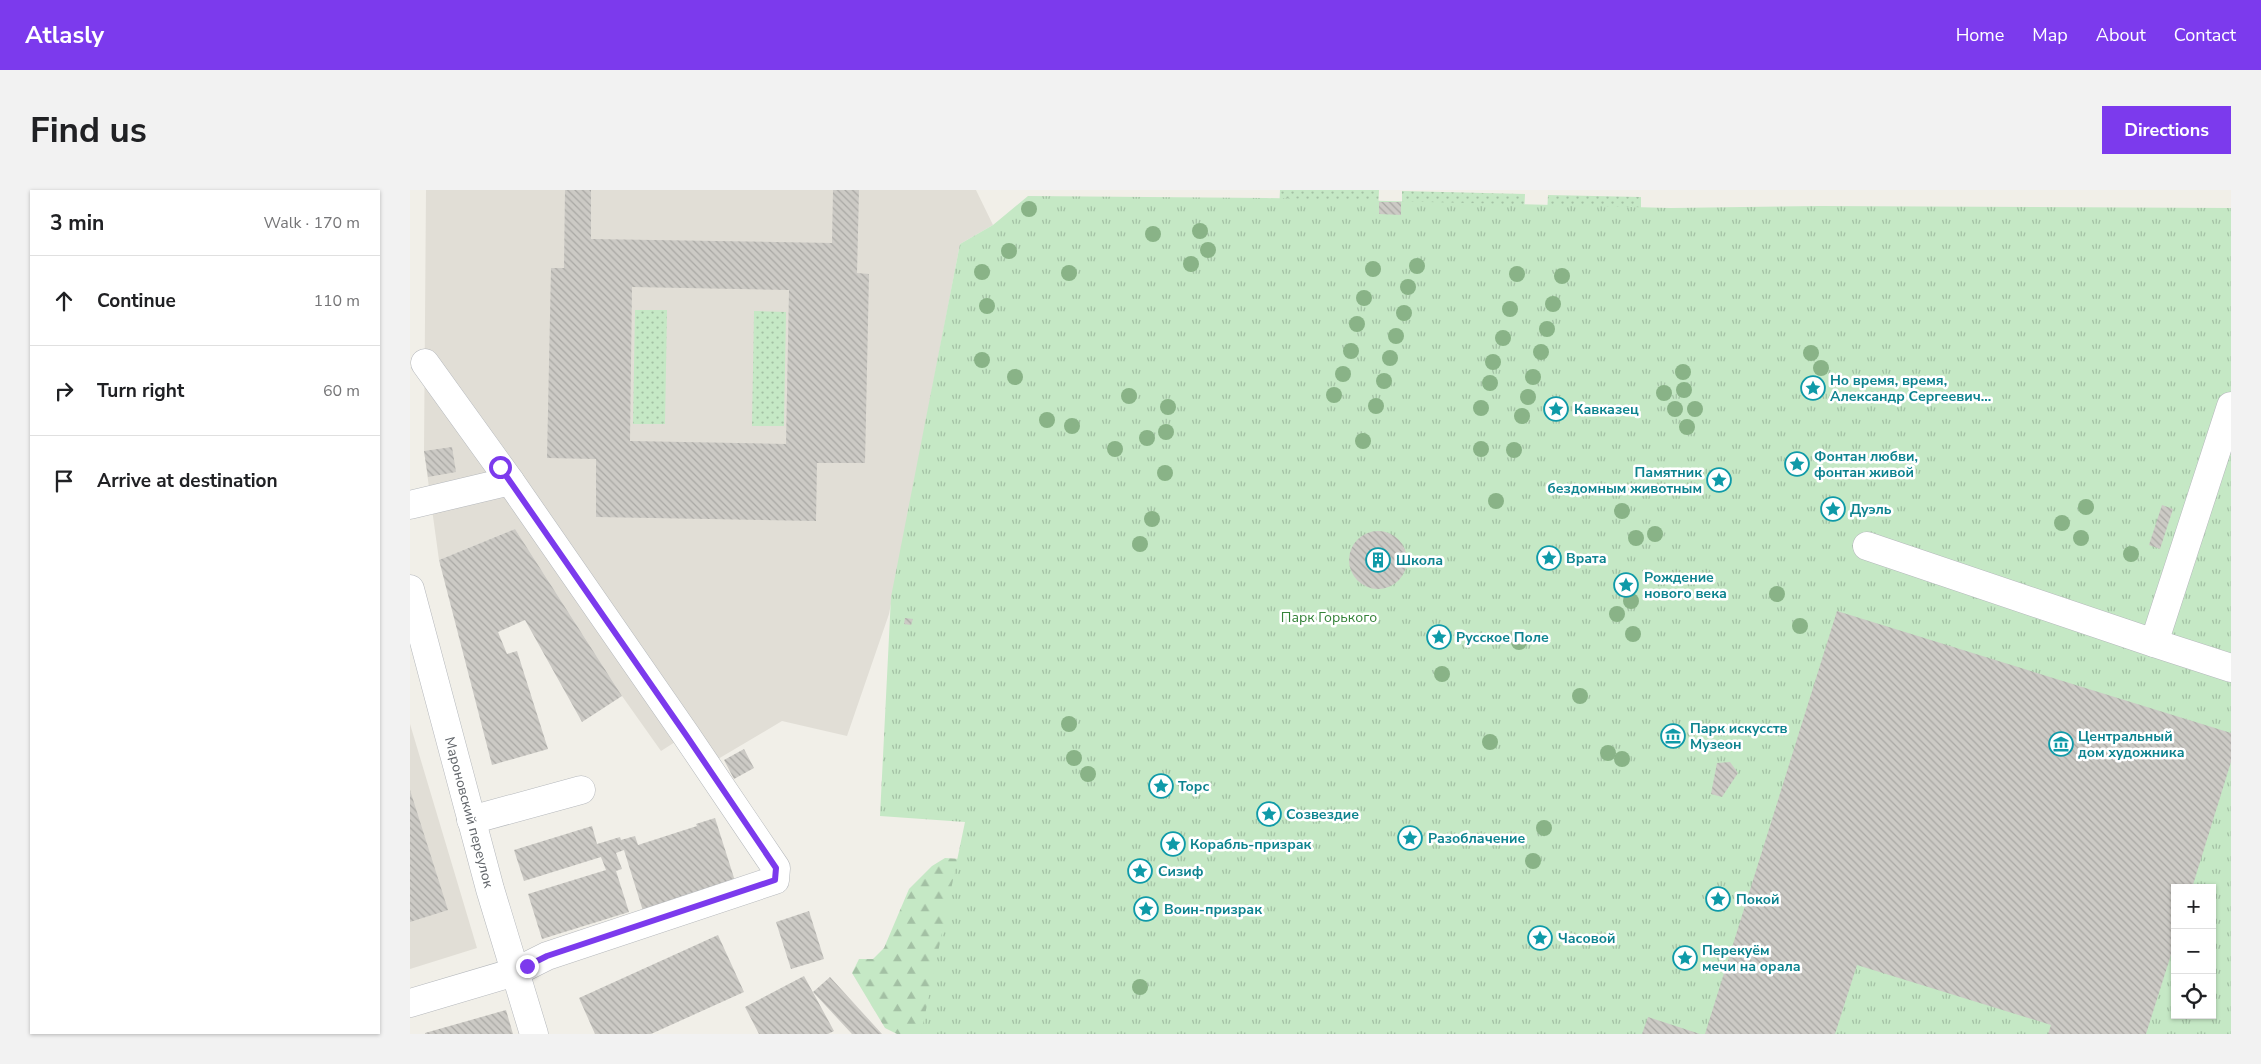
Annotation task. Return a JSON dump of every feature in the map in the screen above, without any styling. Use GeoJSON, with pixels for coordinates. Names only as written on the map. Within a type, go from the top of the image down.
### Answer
{"type":"FeatureCollection","features":[{"type":"Feature","properties":{"kind":"street"},"geometry":{"type":"LineString","coordinates":[[410,1003],[515,972],[547,956],[775,880],[776,868],[510,481],[425,363]]}},
{"type":"Feature","properties":{"kind":"street"},"geometry":{"type":"LineString","coordinates":[[2154,643],[2231,406]]}},
{"type":"Feature","properties":{"kind":"street"},"geometry":{"type":"LineString","coordinates":[[410,505],[510,481]]}},
{"type":"Feature","properties":{"kind":"street"},"geometry":{"type":"LineString","coordinates":[[1867,546],[2231,668]]}},
{"type":"Feature","properties":{"kind":"street","name":"Мароновский переулок"},"geometry":{"type":"LineString","coordinates":[[410,590],[471,820],[534,1034]]}},
{"type":"Feature","properties":{"kind":"street"},"geometry":{"type":"LineString","coordinates":[[471,820],[581,790]]}},
{"type":"Feature","properties":{"kind":"shaded area"},"geometry":{"type":"Polygon","coordinates":[[[426,190],[976,190],[993,225],[960,244],[889,614],[847,736],[782,721],[718,759],[697,728],[661,751],[622,696],[515,529],[439,560],[424,451],[426,190]]]}},
{"type":"Feature","properties":{"kind":"shaded area"},"geometry":{"type":"Polygon","coordinates":[[[410,724],[477,948],[410,969],[410,724]]]}},
{"type":"Feature","properties":{"kind":"green space"},"geometry":{"type":"Polygon","coordinates":[[[1280,190],[1379,190],[1378,212],[1279,210],[1280,190]]]}},
{"type":"Feature","properties":{"kind":"green space"},"geometry":{"type":"Polygon","coordinates":[[[1402,191],[1525,194],[1524,215],[1402,212],[1402,191]]]}},
{"type":"Feature","properties":{"kind":"green space"},"geometry":{"type":"Polygon","coordinates":[[[1548,195],[1641,197],[1641,218],[1547,215],[1548,195]]]}},
{"type":"Feature","properties":{"kind":"green space","name":"Парк Горького"},"geometry":{"type":"Polygon","coordinates":[[[1028,196],[1266,198],[1671,208],[1819,206],[2231,208],[2231,1034],[921,1034],[965,822],[880,816],[891,597],[960,244],[993,225],[1028,196]]]}},
{"type":"Feature","properties":{"kind":"green space"},"geometry":{"type":"Polygon","coordinates":[[[635,310],[667,310],[665,424],[633,424],[635,310]]]}},
{"type":"Feature","properties":{"kind":"green space"},"geometry":{"type":"Polygon","coordinates":[[[754,311],[786,312],[784,426],[752,426],[754,311]]]}},
{"type":"Feature","properties":{"kind":"green space"},"geometry":{"type":"Polygon","coordinates":[[[945,858],[961,859],[994,1034],[897,1034],[885,1028],[852,973],[859,959],[873,959],[884,948],[909,889],[932,866],[945,858]]]}},
{"type":"Feature","properties":{"kind":"building"},"geometry":{"type":"Polygon","coordinates":[[[565,190],[591,190],[591,239],[832,243],[833,190],[859,190],[857,273],[869,274],[865,463],[817,463],[816,521],[596,517],[596,459],[547,458],[551,268],[564,268],[565,190]],[[632,287],[630,441],[786,444],[789,290],[632,287]]]}},
{"type":"Feature","properties":{"kind":"building"},"geometry":{"type":"Polygon","coordinates":[[[1379,202],[1401,202],[1401,215],[1379,214],[1379,202]]]}},
{"type":"Feature","properties":{"kind":"building"},"geometry":{"type":"Polygon","coordinates":[[[452,447],[456,472],[428,477],[424,451],[452,447]]]}},
{"type":"Feature","properties":{"kind":"building"},"geometry":{"type":"Polygon","coordinates":[[[2162,505],[2173,509],[2160,549],[2149,545],[2162,505]]]}},
{"type":"Feature","properties":{"kind":"building"},"geometry":{"type":"Polygon","coordinates":[[[515,529],[622,696],[582,722],[525,620],[498,632],[507,654],[517,651],[548,749],[492,765],[439,560],[515,529]]]}},
{"type":"Feature","properties":{"kind":"building","name":"Школа"},"geometry":{"type":"Polygon","coordinates":[[[1378,531],[1389,533],[1399,539],[1405,549],[1407,560],[1405,571],[1399,581],[1389,587],[1378,589],[1367,587],[1357,581],[1351,571],[1349,560],[1351,549],[1357,539],[1367,533],[1378,531]]]}},
{"type":"Feature","properties":{"kind":"building"},"geometry":{"type":"Polygon","coordinates":[[[1837,611],[2231,733],[2231,762],[2193,884],[2171,884],[2171,955],[2146,1034],[2048,1034],[2051,1025],[1857,965],[1835,1034],[1705,1034],[1837,611]]]}},
{"type":"Feature","properties":{"kind":"building"},"geometry":{"type":"Polygon","coordinates":[[[905,618],[913,619],[911,625],[904,624],[905,618]]]}},
{"type":"Feature","properties":{"kind":"building"},"geometry":{"type":"Polygon","coordinates":[[[744,749],[754,768],[734,779],[724,760],[744,749]]]}},
{"type":"Feature","properties":{"kind":"building"},"geometry":{"type":"Polygon","coordinates":[[[1730,762],[1738,773],[1722,797],[1711,794],[1717,763],[1730,762]]]}},
{"type":"Feature","properties":{"kind":"building"},"geometry":{"type":"Polygon","coordinates":[[[410,790],[448,910],[410,922],[410,790]]]}},
{"type":"Feature","properties":{"kind":"building"},"geometry":{"type":"Polygon","coordinates":[[[715,818],[735,881],[643,911],[624,850],[616,853],[622,869],[616,871],[629,912],[542,939],[528,894],[606,870],[601,857],[524,881],[514,850],[592,826],[597,844],[620,837],[621,840],[635,836],[638,845],[697,826],[696,824],[715,818]]]}},
{"type":"Feature","properties":{"kind":"building"},"geometry":{"type":"Polygon","coordinates":[[[809,911],[824,959],[791,969],[776,922],[809,911]]]}},
{"type":"Feature","properties":{"kind":"building"},"geometry":{"type":"Polygon","coordinates":[[[718,935],[744,992],[651,1034],[595,1034],[579,998],[718,935]]]}},
{"type":"Feature","properties":{"kind":"building"},"geometry":{"type":"Polygon","coordinates":[[[804,976],[834,1031],[828,1034],[759,1034],[745,1007],[804,976]]]}},
{"type":"Feature","properties":{"kind":"building"},"geometry":{"type":"Polygon","coordinates":[[[830,977],[882,1034],[852,1034],[813,992],[830,977]]]}},
{"type":"Feature","properties":{"kind":"building"},"geometry":{"type":"Polygon","coordinates":[[[506,1010],[513,1034],[425,1034],[425,1033],[506,1010]]]}},
{"type":"Feature","properties":{"kind":"building"},"geometry":{"type":"Polygon","coordinates":[[[1648,1017],[1700,1034],[1642,1034],[1648,1017]]]}},
{"type":"Feature","properties":{"kind":"place","name":"Но время, время, Александр Сергеевич..."},"geometry":{"type":"Point","coordinates":[1813,388]}},
{"type":"Feature","properties":{"kind":"place","name":"Кавказец"},"geometry":{"type":"Point","coordinates":[1556,409]}},
{"type":"Feature","properties":{"kind":"place","name":"Фонтан любви, фонтан живой"},"geometry":{"type":"Point","coordinates":[1797,464]}},
{"type":"Feature","properties":{"kind":"place","name":"Памятник бездомным животным"},"geometry":{"type":"Point","coordinates":[1719,480]}},
{"type":"Feature","properties":{"kind":"place","name":"Дуэль"},"geometry":{"type":"Point","coordinates":[1833,509]}},
{"type":"Feature","properties":{"kind":"place","name":"Врата"},"geometry":{"type":"Point","coordinates":[1549,558]}},
{"type":"Feature","properties":{"kind":"place","name":"Школа"},"geometry":{"type":"Point","coordinates":[1378,560]}},
{"type":"Feature","properties":{"kind":"place","name":"Рождение нового века"},"geometry":{"type":"Point","coordinates":[1626,585]}},
{"type":"Feature","properties":{"kind":"place","name":"Русское Поле"},"geometry":{"type":"Point","coordinates":[1439,637]}},
{"type":"Feature","properties":{"kind":"place","name":"Парк искусств Музеон"},"geometry":{"type":"Point","coordinates":[1673,736]}},
{"type":"Feature","properties":{"kind":"place","name":"Центральный дом художника"},"geometry":{"type":"Point","coordinates":[2061,744]}},
{"type":"Feature","properties":{"kind":"place","name":"Торс"},"geometry":{"type":"Point","coordinates":[1161,786]}},
{"type":"Feature","properties":{"kind":"place","name":"Созвездие"},"geometry":{"type":"Point","coordinates":[1269,814]}},
{"type":"Feature","properties":{"kind":"place","name":"Разоблачение"},"geometry":{"type":"Point","coordinates":[1410,838]}},
{"type":"Feature","properties":{"kind":"place","name":"Корабль-призрак"},"geometry":{"type":"Point","coordinates":[1173,844]}},
{"type":"Feature","properties":{"kind":"place","name":"Сизиф"},"geometry":{"type":"Point","coordinates":[1140,871]}},
{"type":"Feature","properties":{"kind":"place","name":"Покой"},"geometry":{"type":"Point","coordinates":[1718,899]}},
{"type":"Feature","properties":{"kind":"place","name":"Воин-призрак"},"geometry":{"type":"Point","coordinates":[1146,909]}},
{"type":"Feature","properties":{"kind":"place","name":"Часовой"},"geometry":{"type":"Point","coordinates":[1540,938]}},
{"type":"Feature","properties":{"kind":"place","name":"Перекуём мечи на орала"},"geometry":{"type":"Point","coordinates":[1685,958]}},
{"type":"Feature","properties":{"kind":"route"},"geometry":{"type":"LineString","coordinates":[[500,467],[776,868],[775,880],[547,956],[527,966]]}}]}
